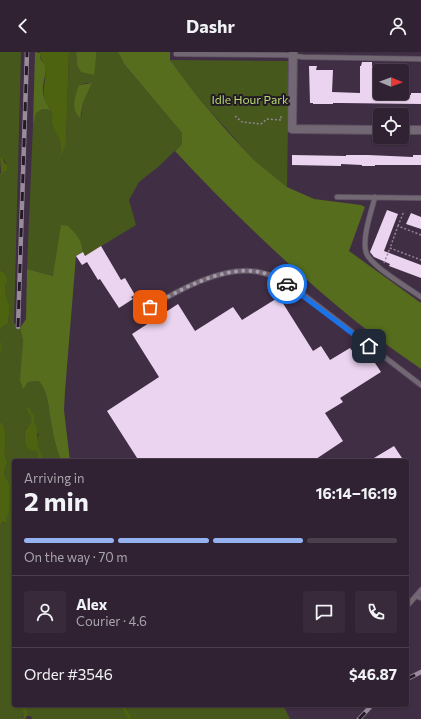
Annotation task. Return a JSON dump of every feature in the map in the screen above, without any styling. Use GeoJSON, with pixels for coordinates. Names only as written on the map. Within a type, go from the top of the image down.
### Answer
{"type":"FeatureCollection","features":[{"type":"Feature","properties":{"kind":"street"},"geometry":{"type":"LineString","coordinates":[[293,54],[292,129],[373,130]]}},
{"type":"Feature","properties":{"kind":"street"},"geometry":{"type":"LineString","coordinates":[[409,130],[421,130]]}},
{"type":"Feature","properties":{"kind":"lane"},"geometry":{"type":"LineString","coordinates":[[176,54],[293,54],[303,57],[421,59]]}},
{"type":"Feature","properties":{"kind":"lane"},"geometry":{"type":"LineString","coordinates":[[337,197],[421,198]]}},
{"type":"Feature","properties":{"kind":"lane"},"geometry":{"type":"LineString","coordinates":[[375,197],[365,240],[366,253],[371,262],[421,297]]}},
{"type":"Feature","properties":{"kind":"lane"},"geometry":{"type":"LineString","coordinates":[[150,307],[188,286],[223,274],[250,270],[270,275],[300,292],[421,385]]}},
{"type":"Feature","properties":{"kind":"lane"},"geometry":{"type":"LineString","coordinates":[[409,604],[419,597],[421,590]]}},
{"type":"Feature","properties":{"kind":"path"},"geometry":{"type":"LineString","coordinates":[[235,116],[239,121],[244,123],[261,124],[267,119],[281,120],[281,116]]}},
{"type":"Feature","properties":{"kind":"path"},"geometry":{"type":"LineString","coordinates":[[384,263],[404,211]]}},
{"type":"Feature","properties":{"kind":"path"},"geometry":{"type":"LineString","coordinates":[[398,226],[421,235]]}},
{"type":"Feature","properties":{"kind":"path"},"geometry":{"type":"LineString","coordinates":[[390,248],[421,260]]}},
{"type":"Feature","properties":{"kind":"green space"},"geometry":{"type":"Polygon","coordinates":[[[0,52],[21,52],[14,323],[20,328],[23,341],[21,386],[28,382],[39,381],[45,390],[54,437],[60,459],[12,459],[12,707],[284,707],[290,719],[32,719],[31,716],[22,716],[23,719],[0,719],[0,525],[5,522],[9,483],[4,474],[8,463],[5,455],[5,432],[0,421],[0,329],[8,323],[10,305],[6,299],[3,271],[0,270],[0,173],[7,171],[7,165],[3,158],[0,158],[0,52]],[[26,427],[24,436],[26,447],[38,451],[36,442],[39,434],[26,427]]]}},
{"type":"Feature","properties":{"kind":"green space"},"geometry":{"type":"Polygon","coordinates":[[[69,52],[76,52],[77,65],[93,75],[96,52],[118,52],[124,64],[182,133],[182,144],[158,167],[139,182],[129,200],[136,225],[85,256],[82,245],[53,276],[27,269],[33,125],[36,113],[43,109],[51,110],[52,121],[60,139],[60,154],[66,142],[69,52]],[[92,83],[79,85],[81,118],[83,103],[92,83]]]}},
{"type":"Feature","properties":{"kind":"green space","name":"Idle Hour Park"},"geometry":{"type":"Polygon","coordinates":[[[170,60],[289,61],[287,187],[254,160],[197,96],[170,60]]]}},
{"type":"Feature","properties":{"kind":"shaded area"},"geometry":{"type":"Polygon","coordinates":[[[35,52],[40,53],[41,59],[46,68],[43,93],[51,110],[43,109],[36,113],[33,125],[35,52]]]}},
{"type":"Feature","properties":{"kind":"shaded area"},"geometry":{"type":"Polygon","coordinates":[[[40,52],[69,52],[66,142],[62,154],[60,154],[60,140],[52,122],[51,110],[44,97],[46,70],[40,57],[40,52]]]}},
{"type":"Feature","properties":{"kind":"shaded area"},"geometry":{"type":"Polygon","coordinates":[[[76,52],[96,52],[94,75],[81,72],[77,65],[76,52]]]}},
{"type":"Feature","properties":{"kind":"shaded area"},"geometry":{"type":"Polygon","coordinates":[[[118,52],[170,52],[170,60],[197,96],[227,131],[254,160],[287,187],[314,199],[361,205],[365,207],[349,251],[421,303],[421,369],[346,314],[315,287],[253,231],[194,171],[175,151],[182,144],[182,133],[124,64],[118,52]]]}},
{"type":"Feature","properties":{"kind":"shaded area"},"geometry":{"type":"Polygon","coordinates":[[[92,83],[83,103],[80,118],[74,106],[79,85],[92,83]]]}},
{"type":"Feature","properties":{"kind":"shaded area"},"geometry":{"type":"Polygon","coordinates":[[[0,158],[3,158],[7,165],[7,171],[1,173],[0,158]]]}},
{"type":"Feature","properties":{"kind":"shaded area"},"geometry":{"type":"Polygon","coordinates":[[[61,225],[68,226],[80,241],[83,252],[76,256],[65,391],[64,410],[70,459],[60,459],[54,437],[48,400],[39,381],[28,382],[23,389],[20,381],[23,341],[20,328],[26,319],[27,269],[53,276],[61,225]]]}},
{"type":"Feature","properties":{"kind":"shaded area"},"geometry":{"type":"Polygon","coordinates":[[[0,270],[7,277],[5,292],[7,301],[10,305],[8,323],[0,329],[0,270]]]}},
{"type":"Feature","properties":{"kind":"shaded area"},"geometry":{"type":"Polygon","coordinates":[[[0,421],[5,432],[5,455],[8,463],[4,474],[9,483],[9,511],[8,516],[6,516],[7,523],[4,522],[0,525],[0,421]]]}},
{"type":"Feature","properties":{"kind":"shaded area"},"geometry":{"type":"Polygon","coordinates":[[[32,423],[36,425],[37,428],[38,451],[31,450],[26,447],[24,436],[25,431],[32,423]]]}},
{"type":"Feature","properties":{"kind":"building"},"geometry":{"type":"Polygon","coordinates":[[[362,62],[372,62],[373,100],[409,100],[409,95],[411,95],[411,93],[421,93],[421,104],[310,103],[309,66],[317,66],[316,70],[333,70],[332,92],[360,93],[362,62]]]}},
{"type":"Feature","properties":{"kind":"building"},"geometry":{"type":"Polygon","coordinates":[[[292,155],[368,155],[413,157],[413,155],[421,155],[421,165],[292,165],[292,155]]]}},
{"type":"Feature","properties":{"kind":"building"},"geometry":{"type":"Polygon","coordinates":[[[387,210],[398,214],[384,251],[421,265],[421,278],[389,266],[390,264],[374,257],[370,252],[387,210]]]}},
{"type":"Feature","properties":{"kind":"building"},"geometry":{"type":"Polygon","coordinates":[[[411,213],[421,217],[421,229],[406,224],[411,213]]]}},
{"type":"Feature","properties":{"kind":"building"},"geometry":{"type":"Polygon","coordinates":[[[101,246],[121,280],[125,278],[135,295],[131,297],[133,299],[119,308],[100,279],[98,280],[87,262],[82,265],[76,256],[83,252],[85,256],[101,246]]]}},
{"type":"Feature","properties":{"kind":"building"},"geometry":{"type":"Polygon","coordinates":[[[279,297],[313,351],[321,346],[330,360],[350,348],[353,352],[363,345],[381,372],[340,398],[343,402],[325,413],[343,441],[316,459],[138,459],[107,411],[159,377],[132,334],[178,304],[195,331],[233,307],[242,320],[279,297]]]}},
{"type":"Feature","properties":{"kind":"building"},"geometry":{"type":"Polygon","coordinates":[[[394,446],[403,459],[372,459],[394,446]]]}},
{"type":"Feature","properties":{"kind":"waterway"},"geometry":{"type":"LineString","coordinates":[[0,344],[0,350]]}},
{"type":"Feature","properties":{"kind":"waterway"},"geometry":{"type":"LineString","coordinates":[[28,409],[33,417],[32,426]]}},
{"type":"Feature","properties":{"kind":"waterway"},"geometry":{"type":"LineString","coordinates":[[37,448],[40,459]]}},
{"type":"Feature","properties":{"kind":"waterway"},"geometry":{"type":"LineString","coordinates":[[23,707],[26,713],[24,719]]}},
{"type":"Feature","properties":{"kind":"waterway"},"geometry":{"type":"LineString","coordinates":[[123,707],[130,719]]}},
{"type":"Feature","properties":{"kind":"railway"},"geometry":{"type":"LineString","coordinates":[[18,327],[27,52]]}},
{"type":"Feature","properties":{"kind":"railway"},"geometry":{"type":"LineString","coordinates":[[409,678],[421,672]]}},
{"type":"Feature","properties":{"kind":"railway"},"geometry":{"type":"LineString","coordinates":[[359,719],[370,707]]}},
{"type":"Feature","properties":{"kind":"way so far"},"geometry":{"type":"LineString","coordinates":[[150,307],[188,286],[223,274],[250,270],[270,275],[287,284]]}},
{"type":"Feature","properties":{"kind":"route"},"geometry":{"type":"LineString","coordinates":[[287,284],[300,292],[369,346]]}}]}
